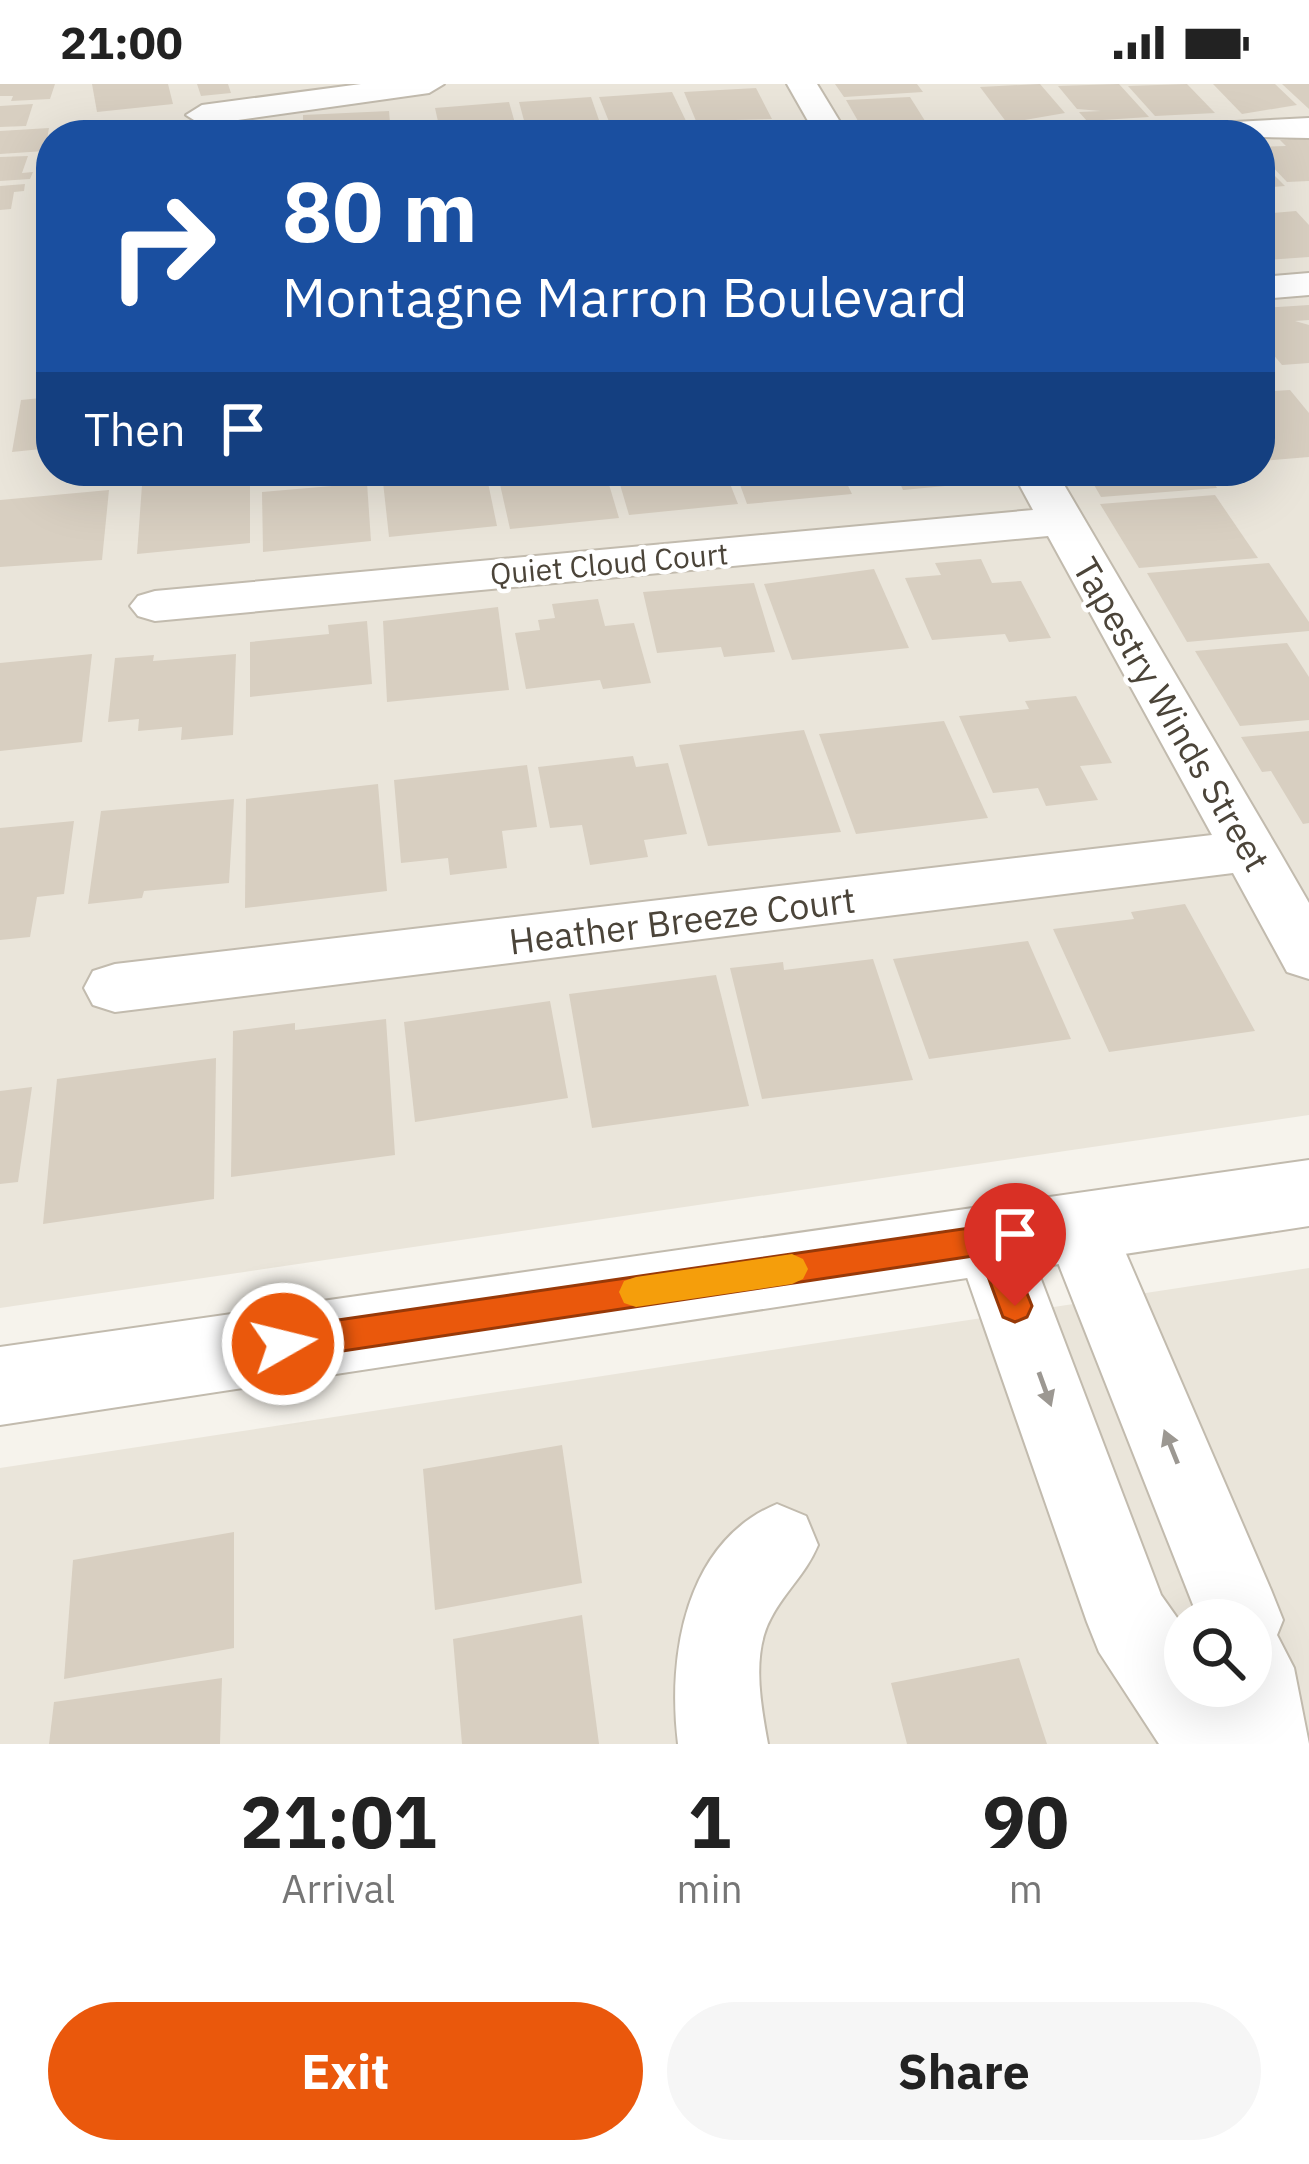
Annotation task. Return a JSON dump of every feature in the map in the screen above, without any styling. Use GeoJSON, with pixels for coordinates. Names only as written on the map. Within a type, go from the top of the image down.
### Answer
{"type":"FeatureCollection","features":[{"type":"Feature","properties":{"kind":"street"},"geometry":{"type":"LineString","coordinates":[[270,120],[429,84]]}},
{"type":"Feature","properties":{"kind":"street"},"geometry":{"type":"LineString","coordinates":[[802,84],[823,120]]}},
{"type":"Feature","properties":{"kind":"street"},"geometry":{"type":"LineString","coordinates":[[202,115],[255,120]]}},
{"type":"Feature","properties":{"kind":"street"},"geometry":{"type":"LineString","coordinates":[[1275,130],[1309,128]]}},
{"type":"Feature","properties":{"kind":"street"},"geometry":{"type":"LineString","coordinates":[[1275,287],[1309,284]]}},
{"type":"Feature","properties":{"kind":"street","name":"Tapestry Winds Street"},"geometry":{"type":"LineString","coordinates":[[1043,486],[1309,956]]}},
{"type":"Feature","properties":{"kind":"street","name":"Quiet Cloud Court"},"geometry":{"type":"LineString","coordinates":[[155,605],[1062,520]]}},
{"type":"Feature","properties":{"kind":"street","name":"Heather Breeze Court"},"geometry":{"type":"LineString","coordinates":[[115,988],[1250,851]]}},
{"type":"Feature","properties":{"kind":"street"},"geometry":{"type":"LineString","coordinates":[[0,1386],[1309,1193]]}},
{"type":"Feature","properties":{"kind":"street"},"geometry":{"type":"LineString","coordinates":[[1080,1227],[1232,1599]]}},
{"type":"Feature","properties":{"kind":"street"},"geometry":{"type":"LineString","coordinates":[[990,1240],[1129,1622],[1211,1744]]}},
{"type":"Feature","properties":{"kind":"street"},"geometry":{"type":"LineString","coordinates":[[723,1744],[715,1701],[716,1648],[730,1607],[752,1569],[777,1545]]}},
{"type":"Feature","properties":{"kind":"street"},"geometry":{"type":"LineString","coordinates":[[1258,1707],[1264,1744]]}},
{"type":"Feature","properties":{"kind":"shaded area"},"geometry":{"type":"Polygon","coordinates":[[[0,84],[1309,84],[1309,1115],[0,1308],[0,84]]]}},
{"type":"Feature","properties":{"kind":"shaded area"},"geometry":{"type":"Polygon","coordinates":[[[1309,1268],[1309,1744],[0,1744],[0,1468],[1309,1268]]]}},
{"type":"Feature","properties":{"kind":"building"},"geometry":{"type":"Polygon","coordinates":[[[0,84],[55,84],[50,99],[11,101],[13,96],[0,96],[0,84]]]}},
{"type":"Feature","properties":{"kind":"building"},"geometry":{"type":"Polygon","coordinates":[[[92,84],[168,84],[173,104],[97,112],[92,84]]]}},
{"type":"Feature","properties":{"kind":"building"},"geometry":{"type":"Polygon","coordinates":[[[197,84],[228,84],[231,93],[201,96],[197,84]]]}},
{"type":"Feature","properties":{"kind":"building"},"geometry":{"type":"Polygon","coordinates":[[[835,84],[917,84],[923,92],[844,97],[835,84]]]}},
{"type":"Feature","properties":{"kind":"building"},"geometry":{"type":"Polygon","coordinates":[[[1040,84],[1065,113],[1005,120],[980,87],[1040,84]]]}},
{"type":"Feature","properties":{"kind":"building"},"geometry":{"type":"Polygon","coordinates":[[[1119,84],[1149,117],[1086,120],[1079,112],[1101,111],[1077,109],[1058,86],[1119,84]]]}},
{"type":"Feature","properties":{"kind":"building"},"geometry":{"type":"Polygon","coordinates":[[[1187,84],[1215,113],[1155,116],[1128,86],[1187,84]]]}},
{"type":"Feature","properties":{"kind":"building"},"geometry":{"type":"Polygon","coordinates":[[[1213,84],[1275,84],[1297,105],[1242,114],[1213,84]]]}},
{"type":"Feature","properties":{"kind":"building"},"geometry":{"type":"Polygon","coordinates":[[[1282,84],[1309,84],[1309,109],[1282,84]]]}},
{"type":"Feature","properties":{"kind":"building"},"geometry":{"type":"Polygon","coordinates":[[[756,88],[772,119],[696,120],[684,92],[756,88]]]}},
{"type":"Feature","properties":{"kind":"building"},"geometry":{"type":"Polygon","coordinates":[[[672,92],[686,120],[608,120],[599,97],[672,92]]]}},
{"type":"Feature","properties":{"kind":"building"},"geometry":{"type":"Polygon","coordinates":[[[591,97],[599,120],[524,120],[519,102],[591,97]]]}},
{"type":"Feature","properties":{"kind":"building"},"geometry":{"type":"Polygon","coordinates":[[[910,97],[924,120],[857,120],[846,100],[910,97]]]}},
{"type":"Feature","properties":{"kind":"building"},"geometry":{"type":"Polygon","coordinates":[[[509,102],[514,120],[438,120],[435,108],[509,102]]]}},
{"type":"Feature","properties":{"kind":"building"},"geometry":{"type":"Polygon","coordinates":[[[33,104],[26,126],[0,127],[0,106],[33,104]]]}},
{"type":"Feature","properties":{"kind":"building"},"geometry":{"type":"Polygon","coordinates":[[[389,111],[390,120],[303,120],[303,115],[389,111]]]}},
{"type":"Feature","properties":{"kind":"building"},"geometry":{"type":"Polygon","coordinates":[[[36,129],[36,152],[0,154],[0,131],[36,129]]]}},
{"type":"Feature","properties":{"kind":"building"},"geometry":{"type":"Polygon","coordinates":[[[1309,138],[1309,181],[1287,182],[1275,170],[1275,146],[1286,146],[1280,140],[1309,138]]]}},
{"type":"Feature","properties":{"kind":"building"},"geometry":{"type":"Polygon","coordinates":[[[28,156],[22,173],[33,172],[30,179],[0,181],[0,157],[28,156]]]}},
{"type":"Feature","properties":{"kind":"building"},"geometry":{"type":"Polygon","coordinates":[[[25,184],[24,191],[14,192],[11,209],[0,210],[0,186],[25,184]]]}},
{"type":"Feature","properties":{"kind":"building"},"geometry":{"type":"Polygon","coordinates":[[[1296,211],[1309,225],[1309,257],[1275,259],[1275,213],[1296,211]]]}},
{"type":"Feature","properties":{"kind":"building"},"geometry":{"type":"Polygon","coordinates":[[[1309,305],[1309,320],[1295,321],[1309,325],[1309,363],[1282,365],[1275,357],[1275,307],[1309,305]]]}},
{"type":"Feature","properties":{"kind":"building"},"geometry":{"type":"Polygon","coordinates":[[[1290,390],[1309,413],[1309,457],[1275,460],[1275,391],[1290,390]]]}},
{"type":"Feature","properties":{"kind":"building"},"geometry":{"type":"Polygon","coordinates":[[[36,398],[36,450],[12,452],[21,400],[36,398]]]}},
{"type":"Feature","properties":{"kind":"building"},"geometry":{"type":"Polygon","coordinates":[[[142,486],[250,486],[250,543],[137,554],[142,486]]]}},
{"type":"Feature","properties":{"kind":"building"},"geometry":{"type":"Polygon","coordinates":[[[367,486],[371,541],[263,552],[262,492],[367,486]]]}},
{"type":"Feature","properties":{"kind":"building"},"geometry":{"type":"Polygon","coordinates":[[[383,486],[489,486],[497,526],[389,537],[383,486]]]}},
{"type":"Feature","properties":{"kind":"building"},"geometry":{"type":"Polygon","coordinates":[[[500,486],[609,486],[619,518],[510,529],[500,486]]]}},
{"type":"Feature","properties":{"kind":"building"},"geometry":{"type":"Polygon","coordinates":[[[620,486],[731,486],[738,504],[629,515],[620,486]]]}},
{"type":"Feature","properties":{"kind":"building"},"geometry":{"type":"Polygon","coordinates":[[[740,486],[848,486],[852,494],[747,504],[740,486]]]}},
{"type":"Feature","properties":{"kind":"building"},"geometry":{"type":"Polygon","coordinates":[[[1095,486],[1217,488],[1101,497],[1095,486]]]}},
{"type":"Feature","properties":{"kind":"building"},"geometry":{"type":"Polygon","coordinates":[[[109,490],[102,560],[0,567],[0,500],[109,490]]]}},
{"type":"Feature","properties":{"kind":"building"},"geometry":{"type":"Polygon","coordinates":[[[1215,495],[1258,558],[1139,568],[1100,504],[1215,495]]]}},
{"type":"Feature","properties":{"kind":"building"},"geometry":{"type":"Polygon","coordinates":[[[981,559],[992,583],[1021,581],[1051,638],[1009,642],[1005,634],[932,640],[905,578],[941,575],[935,563],[981,559]]]}},
{"type":"Feature","properties":{"kind":"building"},"geometry":{"type":"Polygon","coordinates":[[[1269,563],[1309,622],[1309,631],[1187,642],[1147,573],[1269,563]]]}},
{"type":"Feature","properties":{"kind":"building"},"geometry":{"type":"Polygon","coordinates":[[[874,569],[909,648],[792,660],[764,584],[874,569]]]}},
{"type":"Feature","properties":{"kind":"building"},"geometry":{"type":"Polygon","coordinates":[[[754,583],[775,652],[724,657],[721,647],[657,653],[643,592],[754,583]]]}},
{"type":"Feature","properties":{"kind":"building"},"geometry":{"type":"Polygon","coordinates":[[[598,599],[605,626],[634,623],[651,683],[603,689],[600,680],[526,689],[515,633],[540,630],[538,620],[555,618],[552,604],[598,599]]]}},
{"type":"Feature","properties":{"kind":"building"},"geometry":{"type":"Polygon","coordinates":[[[498,607],[509,690],[387,702],[383,621],[498,607]]]}},
{"type":"Feature","properties":{"kind":"building"},"geometry":{"type":"Polygon","coordinates":[[[367,621],[372,684],[250,697],[250,642],[329,634],[328,625],[367,621]]]}},
{"type":"Feature","properties":{"kind":"building"},"geometry":{"type":"Polygon","coordinates":[[[1287,643],[1309,677],[1309,720],[1240,726],[1195,651],[1287,643]]]}},
{"type":"Feature","properties":{"kind":"building"},"geometry":{"type":"Polygon","coordinates":[[[92,654],[82,742],[0,751],[0,663],[92,654]]]}},
{"type":"Feature","properties":{"kind":"building"},"geometry":{"type":"Polygon","coordinates":[[[236,654],[233,735],[181,740],[182,727],[138,731],[139,719],[108,722],[115,658],[154,655],[153,661],[236,654]]]}},
{"type":"Feature","properties":{"kind":"building"},"geometry":{"type":"Polygon","coordinates":[[[1076,696],[1112,763],[1080,766],[1098,800],[1046,806],[1038,788],[993,793],[959,716],[1029,709],[1025,701],[1076,696]]]}},
{"type":"Feature","properties":{"kind":"building"},"geometry":{"type":"Polygon","coordinates":[[[944,721],[988,818],[856,834],[819,734],[944,721]]]}},
{"type":"Feature","properties":{"kind":"building"},"geometry":{"type":"Polygon","coordinates":[[[804,730],[841,832],[708,846],[679,745],[804,730]]]}},
{"type":"Feature","properties":{"kind":"building"},"geometry":{"type":"Polygon","coordinates":[[[1309,731],[1309,823],[1303,824],[1271,771],[1262,772],[1241,737],[1309,731]]]}},
{"type":"Feature","properties":{"kind":"building"},"geometry":{"type":"Polygon","coordinates":[[[633,756],[636,767],[668,763],[687,834],[644,840],[648,857],[590,865],[582,825],[550,828],[538,767],[633,756]]]}},
{"type":"Feature","properties":{"kind":"building"},"geometry":{"type":"Polygon","coordinates":[[[527,765],[537,827],[502,831],[507,868],[450,875],[448,858],[401,863],[394,780],[527,765]]]}},
{"type":"Feature","properties":{"kind":"building"},"geometry":{"type":"Polygon","coordinates":[[[378,784],[387,891],[245,908],[246,799],[378,784]]]}},
{"type":"Feature","properties":{"kind":"building"},"geometry":{"type":"Polygon","coordinates":[[[234,799],[229,883],[144,891],[142,898],[88,904],[101,811],[234,799]]]}},
{"type":"Feature","properties":{"kind":"building"},"geometry":{"type":"Polygon","coordinates":[[[74,821],[64,894],[37,897],[30,937],[0,940],[0,828],[74,821]]]}},
{"type":"Feature","properties":{"kind":"building"},"geometry":{"type":"Polygon","coordinates":[[[1185,904],[1255,1031],[1109,1052],[1053,929],[1134,919],[1131,912],[1185,904]]]}},
{"type":"Feature","properties":{"kind":"building"},"geometry":{"type":"Polygon","coordinates":[[[1028,941],[1071,1039],[929,1059],[893,959],[1028,941]]]}},
{"type":"Feature","properties":{"kind":"building"},"geometry":{"type":"Polygon","coordinates":[[[873,959],[913,1080],[762,1099],[730,968],[783,962],[784,970],[873,959]]]}},
{"type":"Feature","properties":{"kind":"building"},"geometry":{"type":"Polygon","coordinates":[[[716,975],[749,1106],[592,1128],[569,994],[716,975]]]}},
{"type":"Feature","properties":{"kind":"building"},"geometry":{"type":"Polygon","coordinates":[[[550,1001],[568,1098],[415,1122],[404,1022],[550,1001]]]}},
{"type":"Feature","properties":{"kind":"building"},"geometry":{"type":"Polygon","coordinates":[[[386,1019],[395,1155],[231,1177],[233,1031],[295,1023],[295,1030],[386,1019]]]}},
{"type":"Feature","properties":{"kind":"building"},"geometry":{"type":"Polygon","coordinates":[[[216,1058],[214,1199],[43,1224],[57,1079],[216,1058]]]}},
{"type":"Feature","properties":{"kind":"building"},"geometry":{"type":"Polygon","coordinates":[[[32,1087],[18,1182],[0,1184],[0,1091],[32,1087]]]}},
{"type":"Feature","properties":{"kind":"building"},"geometry":{"type":"Polygon","coordinates":[[[562,1445],[582,1583],[435,1610],[423,1469],[562,1445]]]}},
{"type":"Feature","properties":{"kind":"building"},"geometry":{"type":"Polygon","coordinates":[[[234,1532],[234,1648],[64,1679],[73,1560],[234,1532]]]}},
{"type":"Feature","properties":{"kind":"building"},"geometry":{"type":"Polygon","coordinates":[[[582,1615],[599,1744],[462,1744],[453,1639],[582,1615]]]}},
{"type":"Feature","properties":{"kind":"building"},"geometry":{"type":"Polygon","coordinates":[[[1019,1658],[1047,1744],[907,1744],[891,1683],[1019,1658]]]}},
{"type":"Feature","properties":{"kind":"building"},"geometry":{"type":"Polygon","coordinates":[[[222,1678],[220,1744],[49,1744],[54,1702],[222,1678]]]}},
{"type":"Feature","properties":{"kind":"slow traffic"},"geometry":{"type":"LineString","coordinates":[[636,1292],[792,1269]]}},
{"type":"Feature","properties":{"kind":"route"},"geometry":{"type":"LineString","coordinates":[[283,1344],[990,1240],[1015,1306]]}}]}
